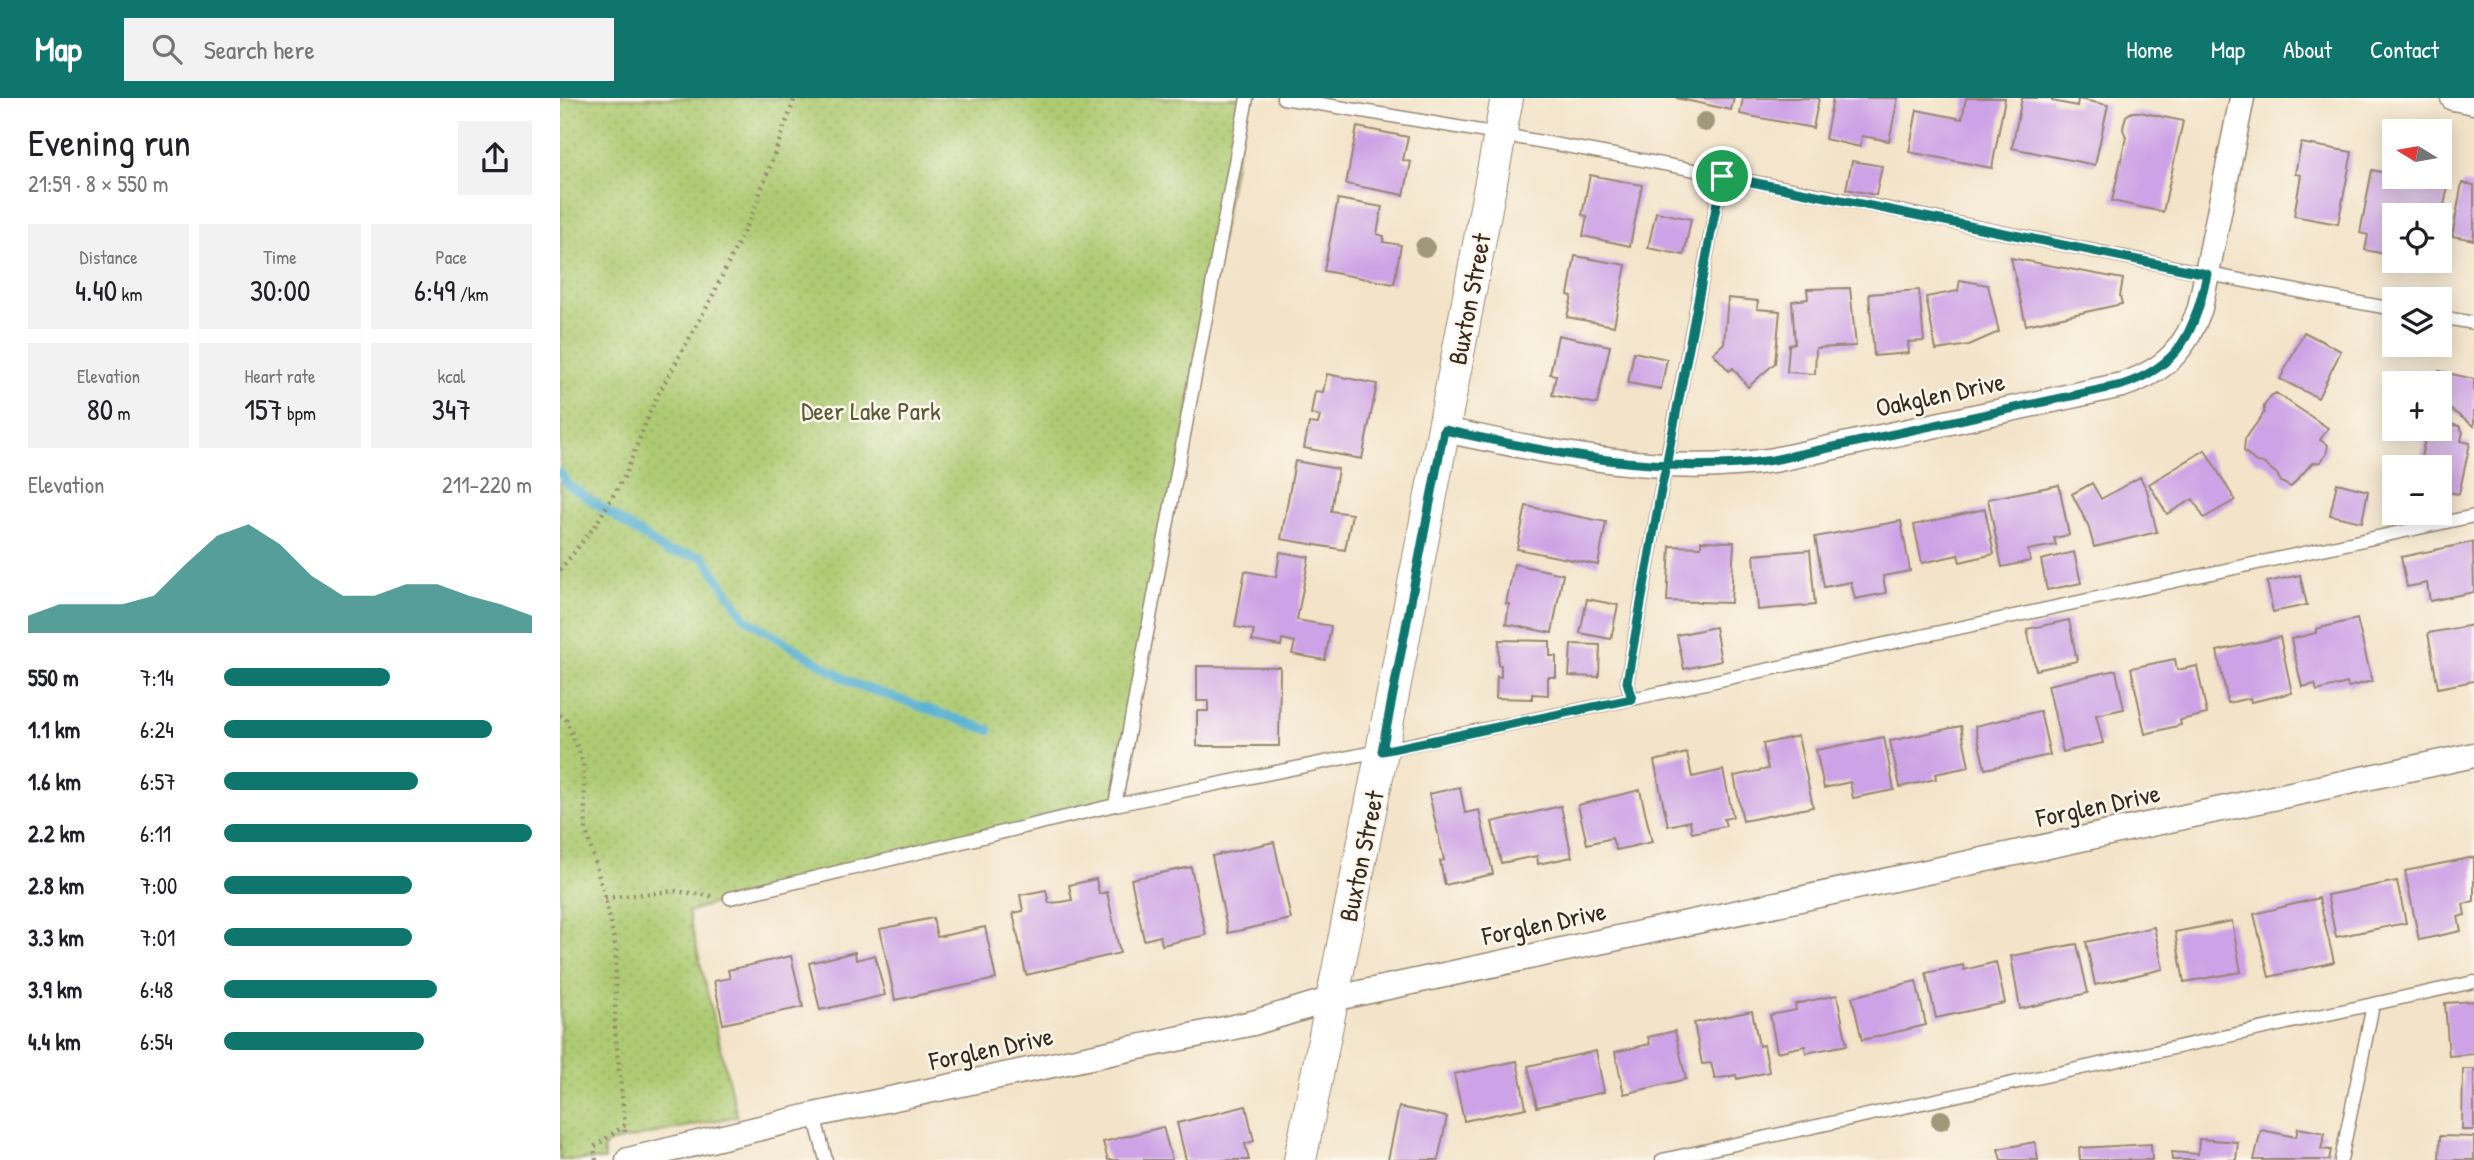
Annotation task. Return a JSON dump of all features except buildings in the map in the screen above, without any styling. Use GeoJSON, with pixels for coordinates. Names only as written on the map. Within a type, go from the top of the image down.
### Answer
{"type":"FeatureCollection","features":[{"type":"Feature","properties":{"kind":"street","name":"Buxton Street"},"geometry":{"type":"LineString","coordinates":[[1300,1160],[1382,751],[1507,98]]}},
{"type":"Feature","properties":{"kind":"street","name":"Oakglen Drive"},"geometry":{"type":"LineString","coordinates":[[1444,430],[1597,460],[1666,466],[1715,466],[1773,460],[2141,379],[2174,356],[2187,338],[2200,308],[2242,98]]}},
{"type":"Feature","properties":{"kind":"street"},"geometry":{"type":"LineString","coordinates":[[2453,98],[2474,102]]}},
{"type":"Feature","properties":{"kind":"street","name":"Forglen Drive"},"geometry":{"type":"LineString","coordinates":[[628,1160],[814,1115],[1252,1023],[1332,999],[2474,755]]}},
{"type":"Feature","properties":{"kind":"lane"},"geometry":{"type":"LineString","coordinates":[[1115,805],[1247,98]]}},
{"type":"Feature","properties":{"kind":"lane"},"geometry":{"type":"LineString","coordinates":[[1283,98],[1500,134],[1722,176],[2382,307]]}},
{"type":"Feature","properties":{"kind":"lane"},"geometry":{"type":"LineString","coordinates":[[1632,699],[1627,682],[1722,176]]}},
{"type":"Feature","properties":{"kind":"lane"},"geometry":{"type":"LineString","coordinates":[[2452,319],[2474,323]]}},
{"type":"Feature","properties":{"kind":"lane"},"geometry":{"type":"LineString","coordinates":[[730,898],[1115,805],[1632,699],[2474,516]]}},
{"type":"Feature","properties":{"kind":"lane"},"geometry":{"type":"LineString","coordinates":[[1662,1160],[2474,982]]}},
{"type":"Feature","properties":{"kind":"lane"},"geometry":{"type":"LineString","coordinates":[[2341,1160],[2373,1005]]}},
{"type":"Feature","properties":{"kind":"lane"},"geometry":{"type":"LineString","coordinates":[[814,1115],[826,1160]]}},
{"type":"Feature","properties":{"kind":"path"},"geometry":{"type":"LineString","coordinates":[[560,570],[594,526],[624,477],[655,401],[709,303],[753,212],[795,98]]}},
{"type":"Feature","properties":{"kind":"path"},"geometry":{"type":"LineString","coordinates":[[560,715],[566,719],[583,762],[586,830],[616,949],[615,1029],[625,1125]]}},
{"type":"Feature","properties":{"kind":"path"},"geometry":{"type":"LineString","coordinates":[[605,898],[674,891],[730,898]]}},
{"type":"Feature","properties":{"kind":"green space","name":"Deer Lake Park"},"geometry":{"type":"Polygon","coordinates":[[[560,98],[1247,98],[1115,805],[730,898],[688,912],[737,1116],[608,1143],[603,1150],[605,1160],[560,1160],[560,98]]]}},
{"type":"Feature","properties":{"kind":"waterway"},"geometry":{"type":"LineString","coordinates":[[560,472],[567,484],[667,552],[703,556],[745,618],[852,683],[989,730]]}},
{"type":"Feature","properties":{"kind":"route"},"geometry":{"type":"LineString","coordinates":[[1722,176],[1666,466],[1661,490],[1627,682],[1632,699],[1382,751],[1444,430],[1597,460],[1642,465],[1666,466],[1715,466],[1773,460],[2141,379],[2174,356],[2187,338],[2200,308],[2207,274],[1722,176]]}}]}
